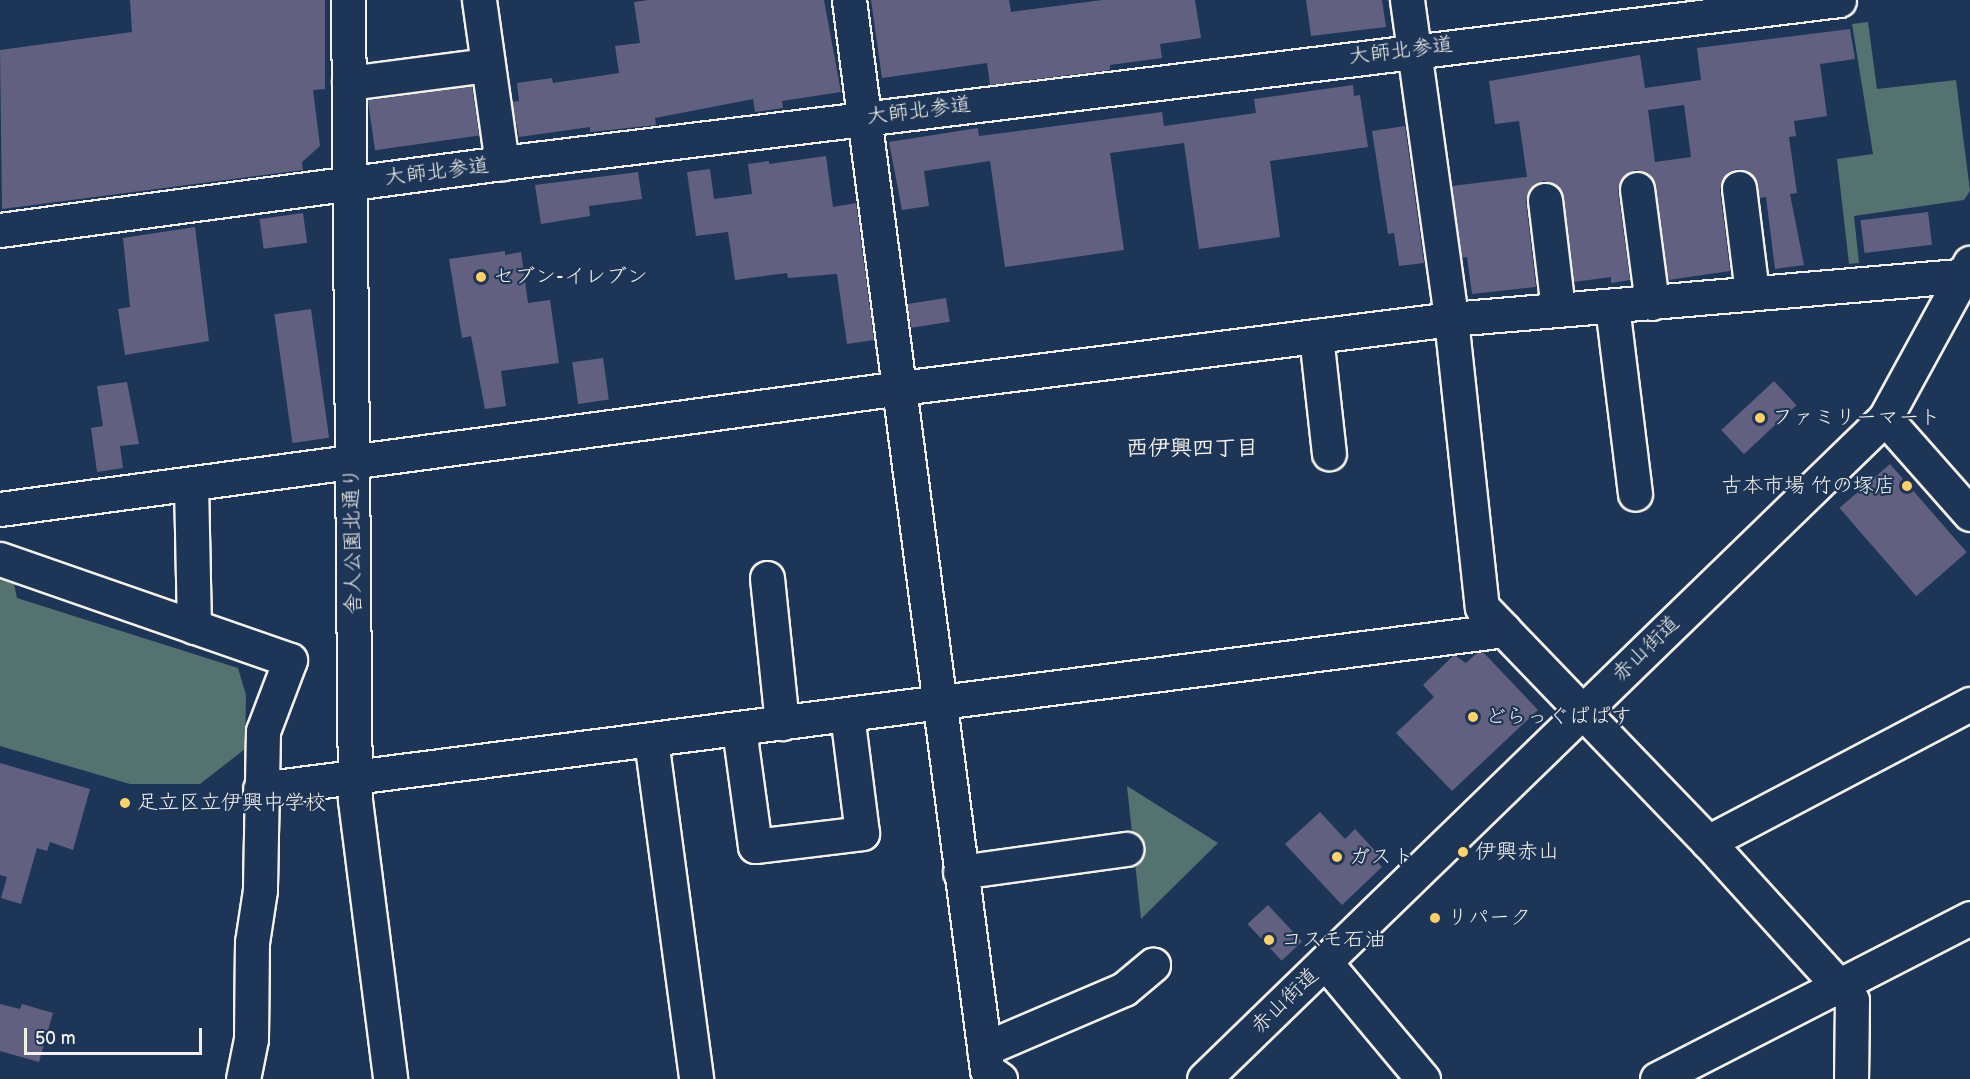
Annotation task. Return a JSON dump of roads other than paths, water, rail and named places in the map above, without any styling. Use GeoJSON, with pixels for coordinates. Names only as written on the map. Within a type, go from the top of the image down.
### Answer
{"type":"FeatureCollection","features":[{"type":"Feature","properties":{"kind":"street","name":"舎人公園北通り"},"geometry":{"type":"LineString","coordinates":[[348,0],[351,463],[357,777],[355,800],[390,1079]]}},
{"type":"Feature","properties":{"kind":"street"},"geometry":{"type":"LineString","coordinates":[[479,0],[502,163]]}},
{"type":"Feature","properties":{"kind":"street"},"geometry":{"type":"LineString","coordinates":[[849,0],[901,388],[984,1049],[987,1070],[1000,1079]]}},
{"type":"Feature","properties":{"kind":"street"},"geometry":{"type":"LineString","coordinates":[[1407,0],[1452,319],[1482,607],[1708,842],[1852,1000],[1851,1079]]}},
{"type":"Feature","properties":{"kind":"street","name":"大師北参道"},"geometry":{"type":"LineString","coordinates":[[0,230],[502,163],[1771,4],[1839,0]]}},
{"type":"Feature","properties":{"kind":"street"},"geometry":{"type":"LineString","coordinates":[[349,83],[487,65]]}},
{"type":"Feature","properties":{"kind":"street"},"geometry":{"type":"LineString","coordinates":[[1739,188],[1752,292]]}},
{"type":"Feature","properties":{"kind":"street"},"geometry":{"type":"LineString","coordinates":[[1637,189],[1652,303]]}},
{"type":"Feature","properties":{"kind":"street"},"geometry":{"type":"LineString","coordinates":[[1545,200],[1558,309]]}},
{"type":"Feature","properties":{"kind":"street"},"geometry":{"type":"LineString","coordinates":[[0,509],[901,388],[1452,319],[1652,303],[1967,271]]}},
{"type":"Feature","properties":{"kind":"street","name":"赤山街道"},"geometry":{"type":"LineString","coordinates":[[1204,1079],[1885,418],[1967,271]]}},
{"type":"Feature","properties":{"kind":"street"},"geometry":{"type":"LineString","coordinates":[[1612,306],[1635,494]]}},
{"type":"Feature","properties":{"kind":"street"},"geometry":{"type":"LineString","coordinates":[[1316,336],[1329,453]]}},
{"type":"Feature","properties":{"kind":"street"},"geometry":{"type":"LineString","coordinates":[[1885,418],[1970,514]]}},
{"type":"Feature","properties":{"kind":"street"},"geometry":{"type":"LineString","coordinates":[[191,484],[194,627]]}},
{"type":"Feature","properties":{"kind":"street"},"geometry":{"type":"LineString","coordinates":[[0,559],[290,660],[263,731],[260,789],[260,890],[252,942],[252,1030],[243,1079]]}},
{"type":"Feature","properties":{"kind":"street"},"geometry":{"type":"LineString","coordinates":[[767,578],[782,723]]}},
{"type":"Feature","properties":{"kind":"street"},"geometry":{"type":"LineString","coordinates":[[260,789],[1504,630]]}},
{"type":"Feature","properties":{"kind":"street"},"geometry":{"type":"LineString","coordinates":[[1708,842],[1970,704]]}},
{"type":"Feature","properties":{"kind":"street"},"geometry":{"type":"LineString","coordinates":[[739,729],[755,846],[862,833],[847,714]]}},
{"type":"Feature","properties":{"kind":"street"},"geometry":{"type":"LineString","coordinates":[[651,740],[696,1079]]}},
{"type":"Feature","properties":{"kind":"street"},"geometry":{"type":"LineString","coordinates":[[960,872],[1126,849]]}},
{"type":"Feature","properties":{"kind":"street"},"geometry":{"type":"LineString","coordinates":[[1657,1079],[1970,918]]}},
{"type":"Feature","properties":{"kind":"street"},"geometry":{"type":"LineString","coordinates":[[1325,962],[1423,1079]]}},
{"type":"Feature","properties":{"kind":"street"},"geometry":{"type":"LineString","coordinates":[[984,1049],[1124,989],[1153,966]]}},
{"type":"Feature","properties":{"kind":"place","name":"セブン-イレブン"},"geometry":{"type":"Point","coordinates":[481,277]}},
{"type":"Feature","properties":{"kind":"place","name":"ファミリーマート"},"geometry":{"type":"Point","coordinates":[1760,418]}},
{"type":"Feature","properties":{"kind":"place","name":"古本市場 竹の塚店"},"geometry":{"type":"Point","coordinates":[1907,486]}},
{"type":"Feature","properties":{"kind":"place","name":"どらっぐぱぱす"},"geometry":{"type":"Point","coordinates":[1473,717]}},
{"type":"Feature","properties":{"kind":"place","name":"足立区立伊興中学校"},"geometry":{"type":"Point","coordinates":[125,803]}},
{"type":"Feature","properties":{"kind":"place","name":"伊興赤山"},"geometry":{"type":"Point","coordinates":[1463,852]}},
{"type":"Feature","properties":{"kind":"place","name":"ガスト"},"geometry":{"type":"Point","coordinates":[1337,857]}},
{"type":"Feature","properties":{"kind":"place","name":"リパーク"},"geometry":{"type":"Point","coordinates":[1435,918]}},
{"type":"Feature","properties":{"kind":"place","name":"コスモ石油"},"geometry":{"type":"Point","coordinates":[1269,940]}},
{"type":"Feature","properties":{"kind":"district","name":"西伊興四丁目"},"geometry":{"type":"Point","coordinates":[1192,449]}}]}
